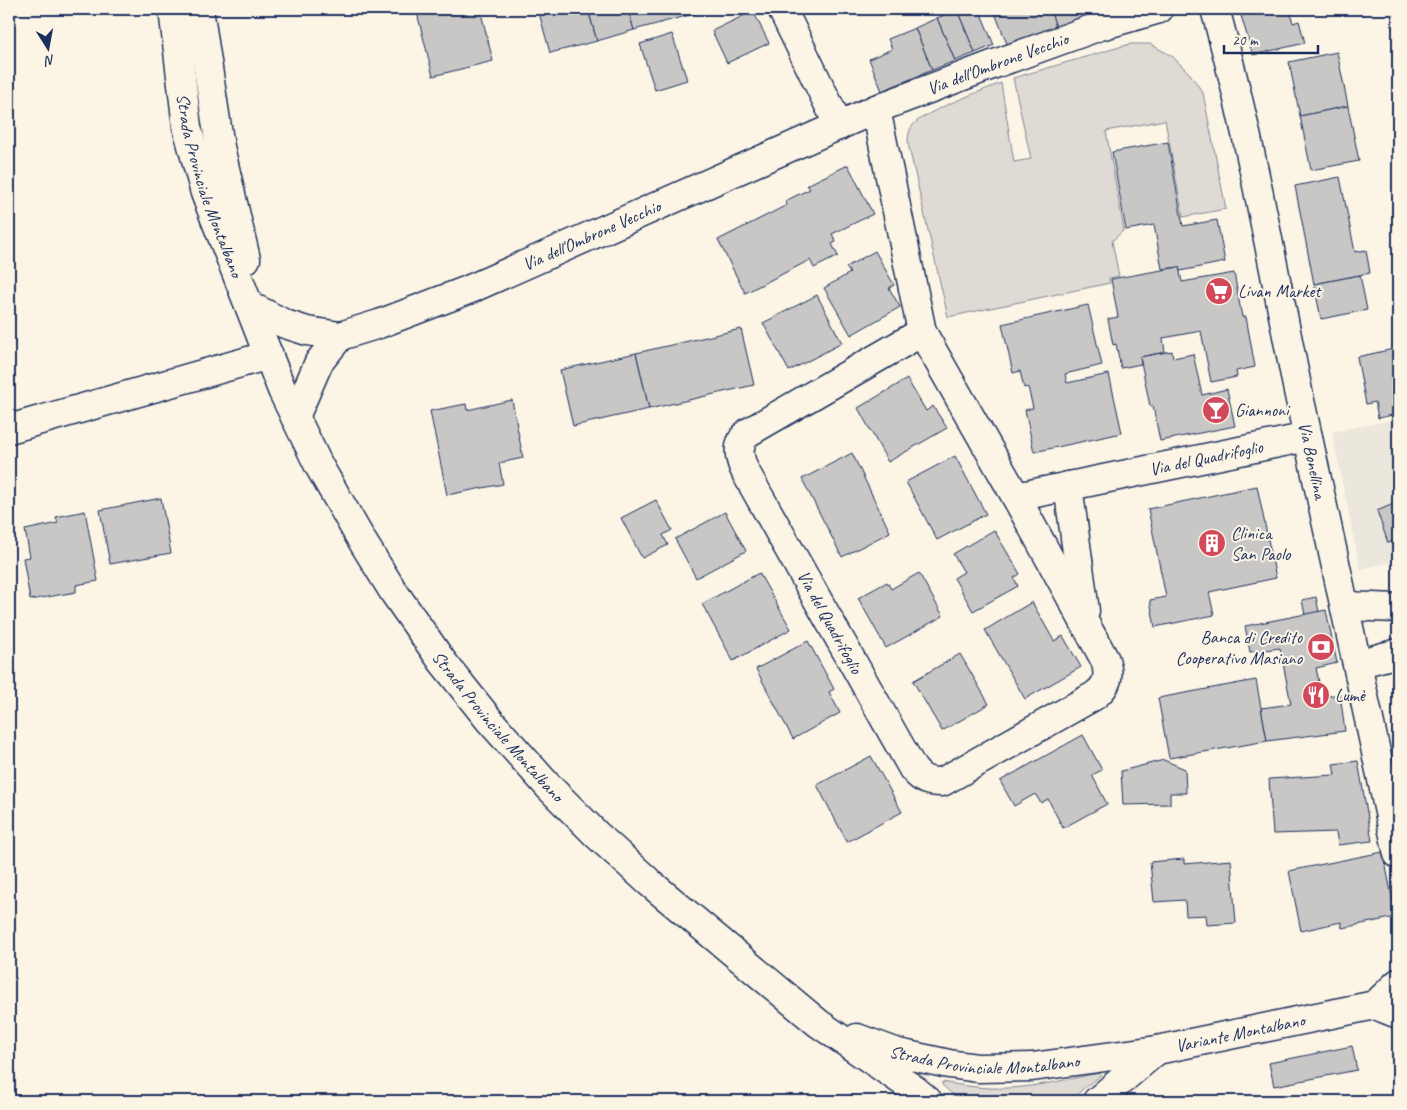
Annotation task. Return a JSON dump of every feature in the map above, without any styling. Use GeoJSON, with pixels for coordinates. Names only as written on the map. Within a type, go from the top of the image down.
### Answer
{"type":"FeatureCollection","features":[{"type":"Feature","properties":{"kind":"street","name":"Strada Provinciale Montalbano"},"geometry":{"type":"LineString","coordinates":[[173,9],[187,127],[205,193],[282,390],[324,474],[393,591],[442,661],[490,721],[548,786],[597,835],[677,906],[818,1023],[928,1101]]}},
{"type":"Feature","properties":{"kind":"street","name":"Strada Provinciale Montalbano"},"geometry":{"type":"LineString","coordinates":[[199,9],[220,147],[269,355]]}},
{"type":"Feature","properties":{"kind":"street"},"geometry":{"type":"LineString","coordinates":[[782,9],[839,126]]}},
{"type":"Feature","properties":{"kind":"street","name":"Via dell'Ombrone Vecchio"},"geometry":{"type":"LineString","coordinates":[[258,310],[285,324],[307,331],[340,336],[379,324],[468,290],[876,110],[992,64],[1091,29],[1159,9]]}},
{"type":"Feature","properties":{"kind":"street","name":"Via Bonellina"},"geometry":{"type":"LineString","coordinates":[[1215,9],[1224,40],[1250,155],[1308,437],[1398,854]]}},
{"type":"Feature","properties":{"kind":"street"},"geometry":{"type":"LineString","coordinates":[[876,110],[922,332]]}},
{"type":"Feature","properties":{"kind":"street","name":"Via del Quadrifoglio"},"geometry":{"type":"LineString","coordinates":[[922,332],[1016,497],[1105,660],[1109,674],[1107,682],[1099,692],[942,782],[930,782],[920,778],[913,769],[746,473],[739,456],[742,441],[749,432],[922,332]]}},
{"type":"Feature","properties":{"kind":"street"},"geometry":{"type":"LineString","coordinates":[[295,417],[320,362],[340,336]]}},
{"type":"Feature","properties":{"kind":"street"},"geometry":{"type":"LineString","coordinates":[[9,429],[269,355]]}},
{"type":"Feature","properties":{"kind":"street","name":"Via del Quadrifoglio"},"geometry":{"type":"LineString","coordinates":[[1016,497],[1308,437]]}},
{"type":"Feature","properties":{"kind":"street"},"geometry":{"type":"LineString","coordinates":[[1068,486],[1087,628]]}},
{"type":"Feature","properties":{"kind":"street"},"geometry":{"type":"LineString","coordinates":[[1345,606],[1398,608]]}},
{"type":"Feature","properties":{"kind":"street"},"geometry":{"type":"LineString","coordinates":[[1357,664],[1398,653]]}},
{"type":"Feature","properties":{"kind":"street"},"geometry":{"type":"LineString","coordinates":[[1387,1009],[1398,983]]}},
{"type":"Feature","properties":{"kind":"street","name":"Variante Montalbano"},"geometry":{"type":"LineString","coordinates":[[1098,1101],[1157,1050],[1387,1009]]}},
{"type":"Feature","properties":{"kind":"street","name":"Strada Provinciale Montalbano"},"geometry":{"type":"LineString","coordinates":[[818,1023],[898,1053],[978,1068],[1032,1067],[1157,1050]]}},
{"type":"Feature","properties":{"kind":"shaded area"},"geometry":{"type":"Polygon","coordinates":[[[1130,44],[1150,44],[1172,56],[1190,74],[1203,93],[1226,209],[1183,217],[1165,120],[1106,131],[1124,230],[1112,241],[1119,276],[1109,278],[1110,283],[948,317],[908,143],[909,133],[913,125],[941,108],[1001,83],[1014,162],[1031,159],[1013,78],[1130,44]]]}},
{"type":"Feature","properties":{"kind":"shaded area"},"geometry":{"type":"Polygon","coordinates":[[[1398,419],[1398,561],[1360,569],[1332,432],[1398,419]]]}},
{"type":"Feature","properties":{"kind":"shaded area"},"geometry":{"type":"Polygon","coordinates":[[[1101,1073],[1100,1076],[1071,1101],[960,1101],[942,1085],[942,1082],[983,1088],[1020,1087],[1101,1073]]]}},
{"type":"Feature","properties":{"kind":"building"},"geometry":{"type":"Polygon","coordinates":[[[416,9],[480,9],[493,61],[433,76],[416,9]]]}},
{"type":"Feature","properties":{"kind":"building"},"geometry":{"type":"Polygon","coordinates":[[[538,9],[588,9],[597,41],[550,53],[538,9]]]}},
{"type":"Feature","properties":{"kind":"building"},"geometry":{"type":"Polygon","coordinates":[[[588,9],[628,9],[634,30],[597,41],[588,9]]]}},
{"type":"Feature","properties":{"kind":"building"},"geometry":{"type":"Polygon","coordinates":[[[628,9],[685,9],[686,16],[634,30],[628,9]]]}},
{"type":"Feature","properties":{"kind":"building"},"geometry":{"type":"Polygon","coordinates":[[[685,9],[713,9],[686,16],[685,9]]]}},
{"type":"Feature","properties":{"kind":"building"},"geometry":{"type":"Polygon","coordinates":[[[979,9],[994,45],[975,53],[957,10],[979,9]]]}},
{"type":"Feature","properties":{"kind":"building"},"geometry":{"type":"Polygon","coordinates":[[[1006,9],[1050,9],[1056,27],[1007,44],[995,13],[1006,9]]]}},
{"type":"Feature","properties":{"kind":"building"},"geometry":{"type":"Polygon","coordinates":[[[1050,9],[1107,9],[1056,27],[1050,9]]]}},
{"type":"Feature","properties":{"kind":"building"},"geometry":{"type":"Polygon","coordinates":[[[1239,9],[1289,9],[1293,23],[1299,21],[1305,43],[1253,55],[1239,9]]]}},
{"type":"Feature","properties":{"kind":"building"},"geometry":{"type":"Polygon","coordinates":[[[957,10],[975,53],[955,61],[937,18],[957,10]]]}},
{"type":"Feature","properties":{"kind":"building"},"geometry":{"type":"Polygon","coordinates":[[[753,11],[769,43],[727,63],[712,31],[753,11]]]}},
{"type":"Feature","properties":{"kind":"building"},"geometry":{"type":"Polygon","coordinates":[[[937,18],[955,61],[932,70],[915,28],[937,18]]]}},
{"type":"Feature","properties":{"kind":"building"},"geometry":{"type":"Polygon","coordinates":[[[915,28],[932,70],[882,91],[869,59],[892,49],[888,39],[915,28]]]}},
{"type":"Feature","properties":{"kind":"building"},"geometry":{"type":"Polygon","coordinates":[[[672,34],[687,80],[655,90],[640,44],[672,34]]]}},
{"type":"Feature","properties":{"kind":"building"},"geometry":{"type":"Polygon","coordinates":[[[1337,52],[1348,106],[1300,116],[1289,62],[1337,52]]]}},
{"type":"Feature","properties":{"kind":"building"},"geometry":{"type":"Polygon","coordinates":[[[1348,106],[1359,161],[1311,170],[1300,116],[1348,106]]]}},
{"type":"Feature","properties":{"kind":"building"},"geometry":{"type":"Polygon","coordinates":[[[1168,142],[1183,226],[1217,220],[1225,262],[1180,271],[1179,267],[1162,269],[1154,225],[1126,230],[1112,152],[1168,142]]]}},
{"type":"Feature","properties":{"kind":"building"},"geometry":{"type":"Polygon","coordinates":[[[848,165],[873,214],[832,234],[836,242],[832,244],[838,256],[814,268],[810,260],[745,293],[718,240],[787,205],[785,201],[810,189],[807,185],[848,165]]]}},
{"type":"Feature","properties":{"kind":"building"},"geometry":{"type":"Polygon","coordinates":[[[1340,177],[1355,252],[1366,250],[1370,273],[1314,284],[1295,186],[1340,177]]]}},
{"type":"Feature","properties":{"kind":"building"},"geometry":{"type":"Polygon","coordinates":[[[875,251],[894,285],[889,288],[900,307],[851,335],[824,288],[850,273],[846,267],[875,251]]]}},
{"type":"Feature","properties":{"kind":"building"},"geometry":{"type":"Polygon","coordinates":[[[1179,267],[1182,282],[1234,273],[1242,317],[1246,317],[1255,367],[1236,371],[1237,377],[1211,382],[1201,331],[1163,338],[1165,352],[1140,357],[1141,364],[1121,368],[1116,344],[1113,345],[1108,319],[1118,317],[1111,279],[1179,267]]]}},
{"type":"Feature","properties":{"kind":"building"},"geometry":{"type":"Polygon","coordinates":[[[1360,275],[1367,310],[1321,319],[1314,284],[1360,275]]]}},
{"type":"Feature","properties":{"kind":"building"},"geometry":{"type":"Polygon","coordinates":[[[817,295],[842,343],[789,371],[763,323],[817,295]]]}},
{"type":"Feature","properties":{"kind":"building"},"geometry":{"type":"Polygon","coordinates":[[[1088,305],[1102,365],[1065,374],[1067,383],[1109,374],[1122,433],[1034,452],[1025,410],[1033,408],[1028,387],[1024,388],[1020,371],[1013,373],[1002,324],[1088,305]]]}},
{"type":"Feature","properties":{"kind":"building"},"geometry":{"type":"Polygon","coordinates":[[[741,329],[754,385],[649,409],[636,353],[741,329]]]}},
{"type":"Feature","properties":{"kind":"building"},"geometry":{"type":"Polygon","coordinates":[[[1398,348],[1398,414],[1378,418],[1375,402],[1366,404],[1357,357],[1398,348]]]}},
{"type":"Feature","properties":{"kind":"building"},"geometry":{"type":"Polygon","coordinates":[[[1172,351],[1173,358],[1193,354],[1202,395],[1227,389],[1235,426],[1160,441],[1153,406],[1150,406],[1140,357],[1172,351]]]}},
{"type":"Feature","properties":{"kind":"building"},"geometry":{"type":"Polygon","coordinates":[[[636,353],[649,409],[573,426],[560,370],[636,353]]]}},
{"type":"Feature","properties":{"kind":"building"},"geometry":{"type":"Polygon","coordinates":[[[907,379],[926,411],[933,406],[947,428],[888,462],[858,408],[907,379]]]}},
{"type":"Feature","properties":{"kind":"building"},"geometry":{"type":"Polygon","coordinates":[[[512,400],[523,458],[499,463],[503,484],[447,495],[430,411],[466,404],[467,410],[512,400]]]}},
{"type":"Feature","properties":{"kind":"building"},"geometry":{"type":"Polygon","coordinates":[[[852,453],[890,532],[842,557],[802,479],[852,453]]]}},
{"type":"Feature","properties":{"kind":"building"},"geometry":{"type":"Polygon","coordinates":[[[955,456],[986,514],[937,540],[906,482],[955,456]]]}},
{"type":"Feature","properties":{"kind":"building","name":"Clinica San Paolo"},"geometry":{"type":"Polygon","coordinates":[[[1257,486],[1276,578],[1209,592],[1214,615],[1155,627],[1150,600],[1166,597],[1148,509],[1257,486]]]}},
{"type":"Feature","properties":{"kind":"building"},"geometry":{"type":"Polygon","coordinates":[[[161,498],[171,553],[110,564],[100,510],[161,498]]]}},
{"type":"Feature","properties":{"kind":"building"},"geometry":{"type":"Polygon","coordinates":[[[656,500],[672,530],[663,535],[668,545],[642,558],[621,518],[656,500]]]}},
{"type":"Feature","properties":{"kind":"building"},"geometry":{"type":"Polygon","coordinates":[[[1398,502],[1398,539],[1388,543],[1377,511],[1398,502]]]}},
{"type":"Feature","properties":{"kind":"building"},"geometry":{"type":"Polygon","coordinates":[[[85,511],[98,581],[76,585],[76,592],[30,600],[23,558],[30,557],[25,530],[58,523],[56,517],[85,511]]]}},
{"type":"Feature","properties":{"kind":"building"},"geometry":{"type":"Polygon","coordinates":[[[725,512],[746,551],[696,578],[675,539],[725,512]]]}},
{"type":"Feature","properties":{"kind":"building"},"geometry":{"type":"Polygon","coordinates":[[[994,530],[1020,574],[1014,578],[1018,586],[973,611],[954,578],[964,572],[953,554],[994,530]]]}},
{"type":"Feature","properties":{"kind":"building"},"geometry":{"type":"Polygon","coordinates":[[[759,573],[791,629],[733,661],[702,604],[759,573]]]}},
{"type":"Feature","properties":{"kind":"building"},"geometry":{"type":"Polygon","coordinates":[[[919,573],[943,616],[886,648],[858,598],[887,582],[891,589],[919,573]]]}},
{"type":"Feature","properties":{"kind":"building"},"geometry":{"type":"Polygon","coordinates":[[[1316,597],[1319,612],[1305,615],[1302,600],[1316,597]]]}},
{"type":"Feature","properties":{"kind":"building"},"geometry":{"type":"Polygon","coordinates":[[[1032,602],[1054,641],[1063,636],[1081,667],[1025,699],[985,630],[1032,602]]]}},
{"type":"Feature","properties":{"kind":"building"},"geometry":{"type":"Polygon","coordinates":[[[1326,610],[1337,663],[1316,668],[1322,697],[1340,694],[1345,731],[1267,741],[1261,708],[1291,704],[1280,648],[1250,652],[1245,626],[1326,610]]]}},
{"type":"Feature","properties":{"kind":"building"},"geometry":{"type":"Polygon","coordinates":[[[808,641],[834,689],[829,692],[840,713],[793,739],[756,669],[808,641]]]}},
{"type":"Feature","properties":{"kind":"building"},"geometry":{"type":"Polygon","coordinates":[[[960,654],[989,704],[942,731],[913,681],[960,654]]]}},
{"type":"Feature","properties":{"kind":"building"},"geometry":{"type":"Polygon","coordinates":[[[1256,680],[1267,741],[1169,758],[1158,698],[1256,680]]]}},
{"type":"Feature","properties":{"kind":"building"},"geometry":{"type":"Polygon","coordinates":[[[1083,735],[1102,770],[1092,775],[1107,804],[1063,828],[1048,799],[1041,803],[1035,794],[1014,806],[1000,781],[1083,735]]]}},
{"type":"Feature","properties":{"kind":"building"},"geometry":{"type":"Polygon","coordinates":[[[871,756],[902,812],[847,842],[817,785],[871,756]]]}},
{"type":"Feature","properties":{"kind":"building"},"geometry":{"type":"Polygon","coordinates":[[[1164,760],[1185,769],[1186,793],[1170,793],[1170,804],[1123,805],[1121,771],[1164,760]]]}},
{"type":"Feature","properties":{"kind":"building"},"geometry":{"type":"Polygon","coordinates":[[[1358,761],[1372,841],[1338,845],[1336,832],[1273,834],[1269,779],[1335,775],[1333,764],[1358,761]]]}},
{"type":"Feature","properties":{"kind":"building"},"geometry":{"type":"Polygon","coordinates":[[[1383,852],[1396,917],[1342,928],[1341,922],[1301,931],[1289,871],[1383,852]]]}},
{"type":"Feature","properties":{"kind":"building"},"geometry":{"type":"Polygon","coordinates":[[[1184,859],[1184,864],[1231,860],[1236,923],[1207,925],[1206,915],[1186,916],[1185,900],[1154,902],[1150,862],[1184,859]]]}},
{"type":"Feature","properties":{"kind":"building"},"geometry":{"type":"Polygon","coordinates":[[[1352,1046],[1357,1070],[1274,1086],[1269,1063],[1352,1046]]]}},
{"type":"Feature","properties":{"kind":"place","name":"Livan Market"},"geometry":{"type":"Point","coordinates":[1219,291]}},
{"type":"Feature","properties":{"kind":"place","name":"Giannoni"},"geometry":{"type":"Point","coordinates":[1216,410]}},
{"type":"Feature","properties":{"kind":"place","name":"Clinica San Paolo"},"geometry":{"type":"Point","coordinates":[1212,543]}},
{"type":"Feature","properties":{"kind":"place","name":"Banca di Credito Cooperativo Masiano"},"geometry":{"type":"Point","coordinates":[1321,647]}},
{"type":"Feature","properties":{"kind":"place","name":"Lumè"},"geometry":{"type":"Point","coordinates":[1316,695]}}]}
